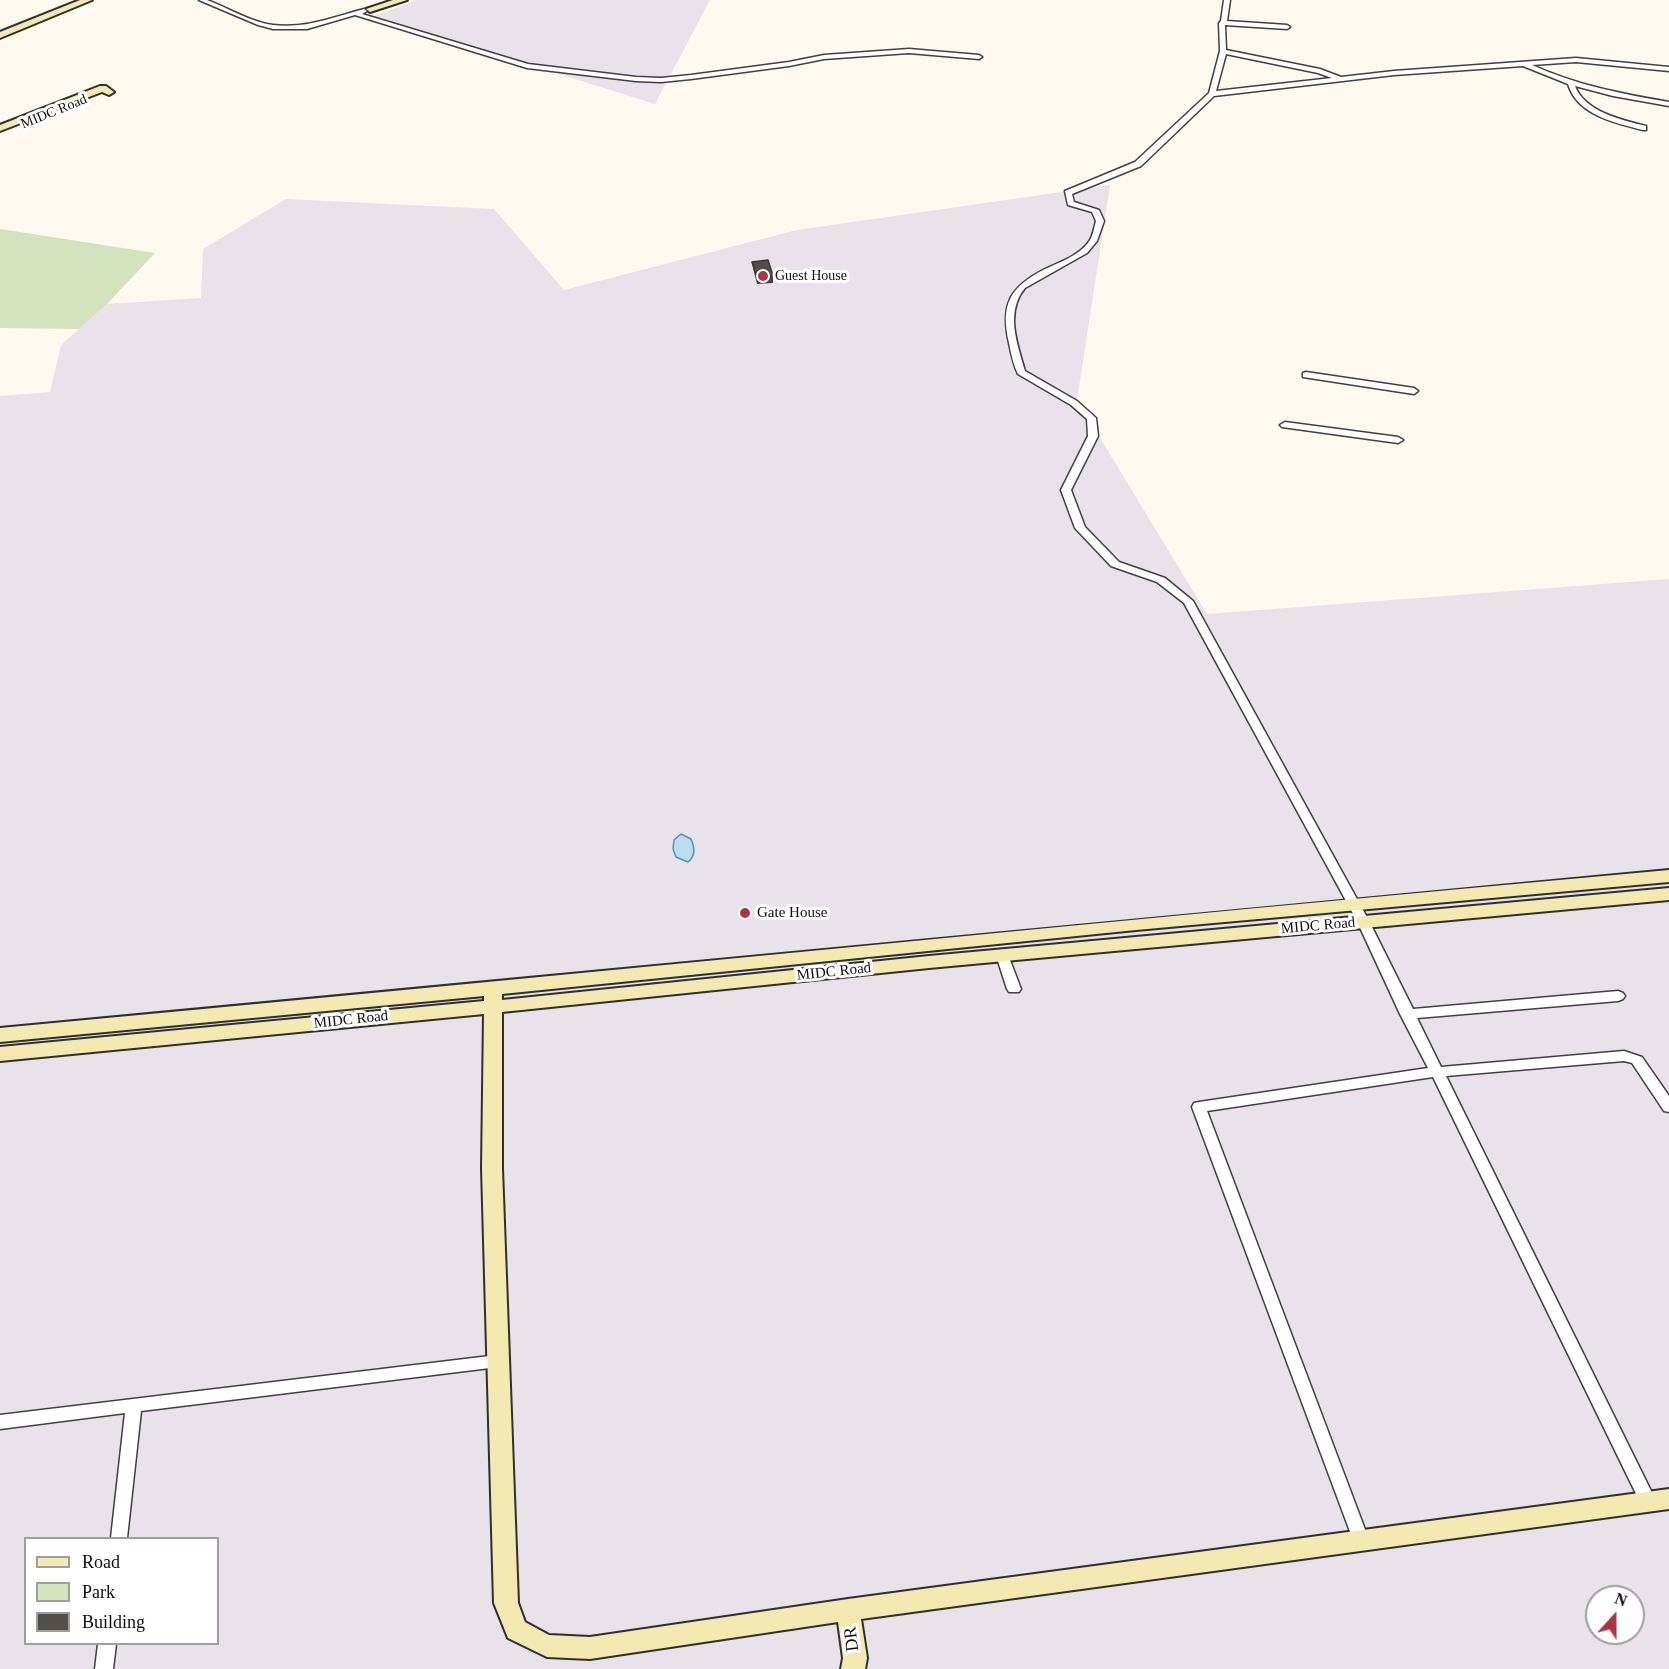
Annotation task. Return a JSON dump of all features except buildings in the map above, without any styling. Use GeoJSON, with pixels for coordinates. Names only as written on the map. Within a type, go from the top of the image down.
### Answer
{"type":"FeatureCollection","features":[{"type":"Feature","properties":{"kind":"main road"},"geometry":{"type":"LineString","coordinates":[[0,35],[88,0]]}},
{"type":"Feature","properties":{"kind":"main road"},"geometry":{"type":"LineString","coordinates":[[370,9],[383,0]]}},
{"type":"Feature","properties":{"kind":"main road"},"geometry":{"type":"LineString","coordinates":[[370,9],[403,0]]}},
{"type":"Feature","properties":{"kind":"main road","name":"MIDC Road"},"geometry":{"type":"LineString","coordinates":[[0,128],[106,90],[0,134]]}},
{"type":"Feature","properties":{"kind":"main road","name":"MIDC Road"},"geometry":{"type":"LineString","coordinates":[[0,1054],[1136,924],[1669,876]]}},
{"type":"Feature","properties":{"kind":"main road","name":"MIDC Road"},"geometry":{"type":"LineString","coordinates":[[0,1035],[494,998],[1002,955],[1669,894]]}},
{"type":"Feature","properties":{"kind":"main road"},"geometry":{"type":"LineString","coordinates":[[494,998],[492,1168],[506,1603],[516,1630],[547,1646],[590,1648],[848,1610],[1659,1500]]}},
{"type":"Feature","properties":{"kind":"main road","name":"DR"},"geometry":{"type":"LineString","coordinates":[[848,1610],[855,1658],[853,1669]]}},
{"type":"Feature","properties":{"kind":"street"},"geometry":{"type":"LineString","coordinates":[[202,0],[260,24],[273,27],[307,27],[370,9]]}},
{"type":"Feature","properties":{"kind":"street"},"geometry":{"type":"LineString","coordinates":[[1212,94],[1215,74],[1223,51],[1221,24],[1224,22],[1227,0]]}},
{"type":"Feature","properties":{"kind":"street"},"geometry":{"type":"LineString","coordinates":[[357,14],[528,66],[636,79],[661,80],[691,77],[824,57],[909,51],[979,57]]}},
{"type":"Feature","properties":{"kind":"street"},"geometry":{"type":"LineString","coordinates":[[1224,22],[1287,27]]}},
{"type":"Feature","properties":{"kind":"street"},"geometry":{"type":"LineString","coordinates":[[1223,51],[1320,71],[1341,79]]}},
{"type":"Feature","properties":{"kind":"street"},"geometry":{"type":"LineString","coordinates":[[1659,1500],[1436,1072],[1363,921],[1188,601],[1161,580],[1115,564],[1080,528],[1066,490],[1094,436],[1091,418],[1074,403],[1021,372],[1012,339],[1010,307],[1017,293],[1029,282],[1078,254],[1092,243],[1100,221],[1095,210],[1071,203],[1068,193],[1138,164],[1212,94],[1341,79],[1576,60],[1669,69]]}},
{"type":"Feature","properties":{"kind":"street"},"geometry":{"type":"LineString","coordinates":[[1523,64],[1571,84],[1614,96],[1669,104]]}},
{"type":"Feature","properties":{"kind":"street"},"geometry":{"type":"LineString","coordinates":[[1571,84],[1576,97],[1600,113],[1618,122],[1642,128]]}},
{"type":"Feature","properties":{"kind":"street"},"geometry":{"type":"LineString","coordinates":[[1306,375],[1414,391]]}},
{"type":"Feature","properties":{"kind":"street"},"geometry":{"type":"LineString","coordinates":[[1285,426],[1398,440]]}},
{"type":"Feature","properties":{"kind":"street"},"geometry":{"type":"LineString","coordinates":[[1002,955],[1014,989]]}},
{"type":"Feature","properties":{"kind":"street"},"geometry":{"type":"LineString","coordinates":[[1407,1014],[1618,996]]}},
{"type":"Feature","properties":{"kind":"street"},"geometry":{"type":"LineString","coordinates":[[1361,1540],[1199,1107],[1436,1072],[1631,1056],[1637,1060],[1669,1107]]}},
{"type":"Feature","properties":{"kind":"street"},"geometry":{"type":"LineString","coordinates":[[0,1422],[498,1360]]}},
{"type":"Feature","properties":{"kind":"street"},"geometry":{"type":"LineString","coordinates":[[119,1537],[134,1406]]}},
{"type":"Feature","properties":{"kind":"street"},"geometry":{"type":"LineString","coordinates":[[104,1669],[107,1645]]}},
{"type":"Feature","properties":{"kind":"shaded area"},"geometry":{"type":"Polygon","coordinates":[[[417,0],[710,0],[655,104],[374,16],[417,0]]]}},
{"type":"Feature","properties":{"kind":"shaded area"},"geometry":{"type":"Polygon","coordinates":[[[1110,185],[1077,400],[1207,614],[1669,579],[1669,1669],[0,1669],[0,396],[50,392],[61,345],[107,304],[201,298],[203,249],[286,199],[494,209],[564,290],[797,230],[1110,185]]]}},
{"type":"Feature","properties":{"kind":"green space"},"geometry":{"type":"Polygon","coordinates":[[[0,229],[155,253],[107,304],[79,329],[0,328],[0,229]]]}},
{"type":"Feature","properties":{"kind":"water"},"geometry":{"type":"Polygon","coordinates":[[[681,834],[691,839],[693,846],[694,854],[688,862],[676,857],[673,849],[674,840],[681,834]]]}},
{"type":"Feature","properties":{"kind":"place","name":"Guest House"},"geometry":{"type":"Point","coordinates":[763,276]}},
{"type":"Feature","properties":{"kind":"place","name":"Gate House"},"geometry":{"type":"Point","coordinates":[745,913]}}]}
